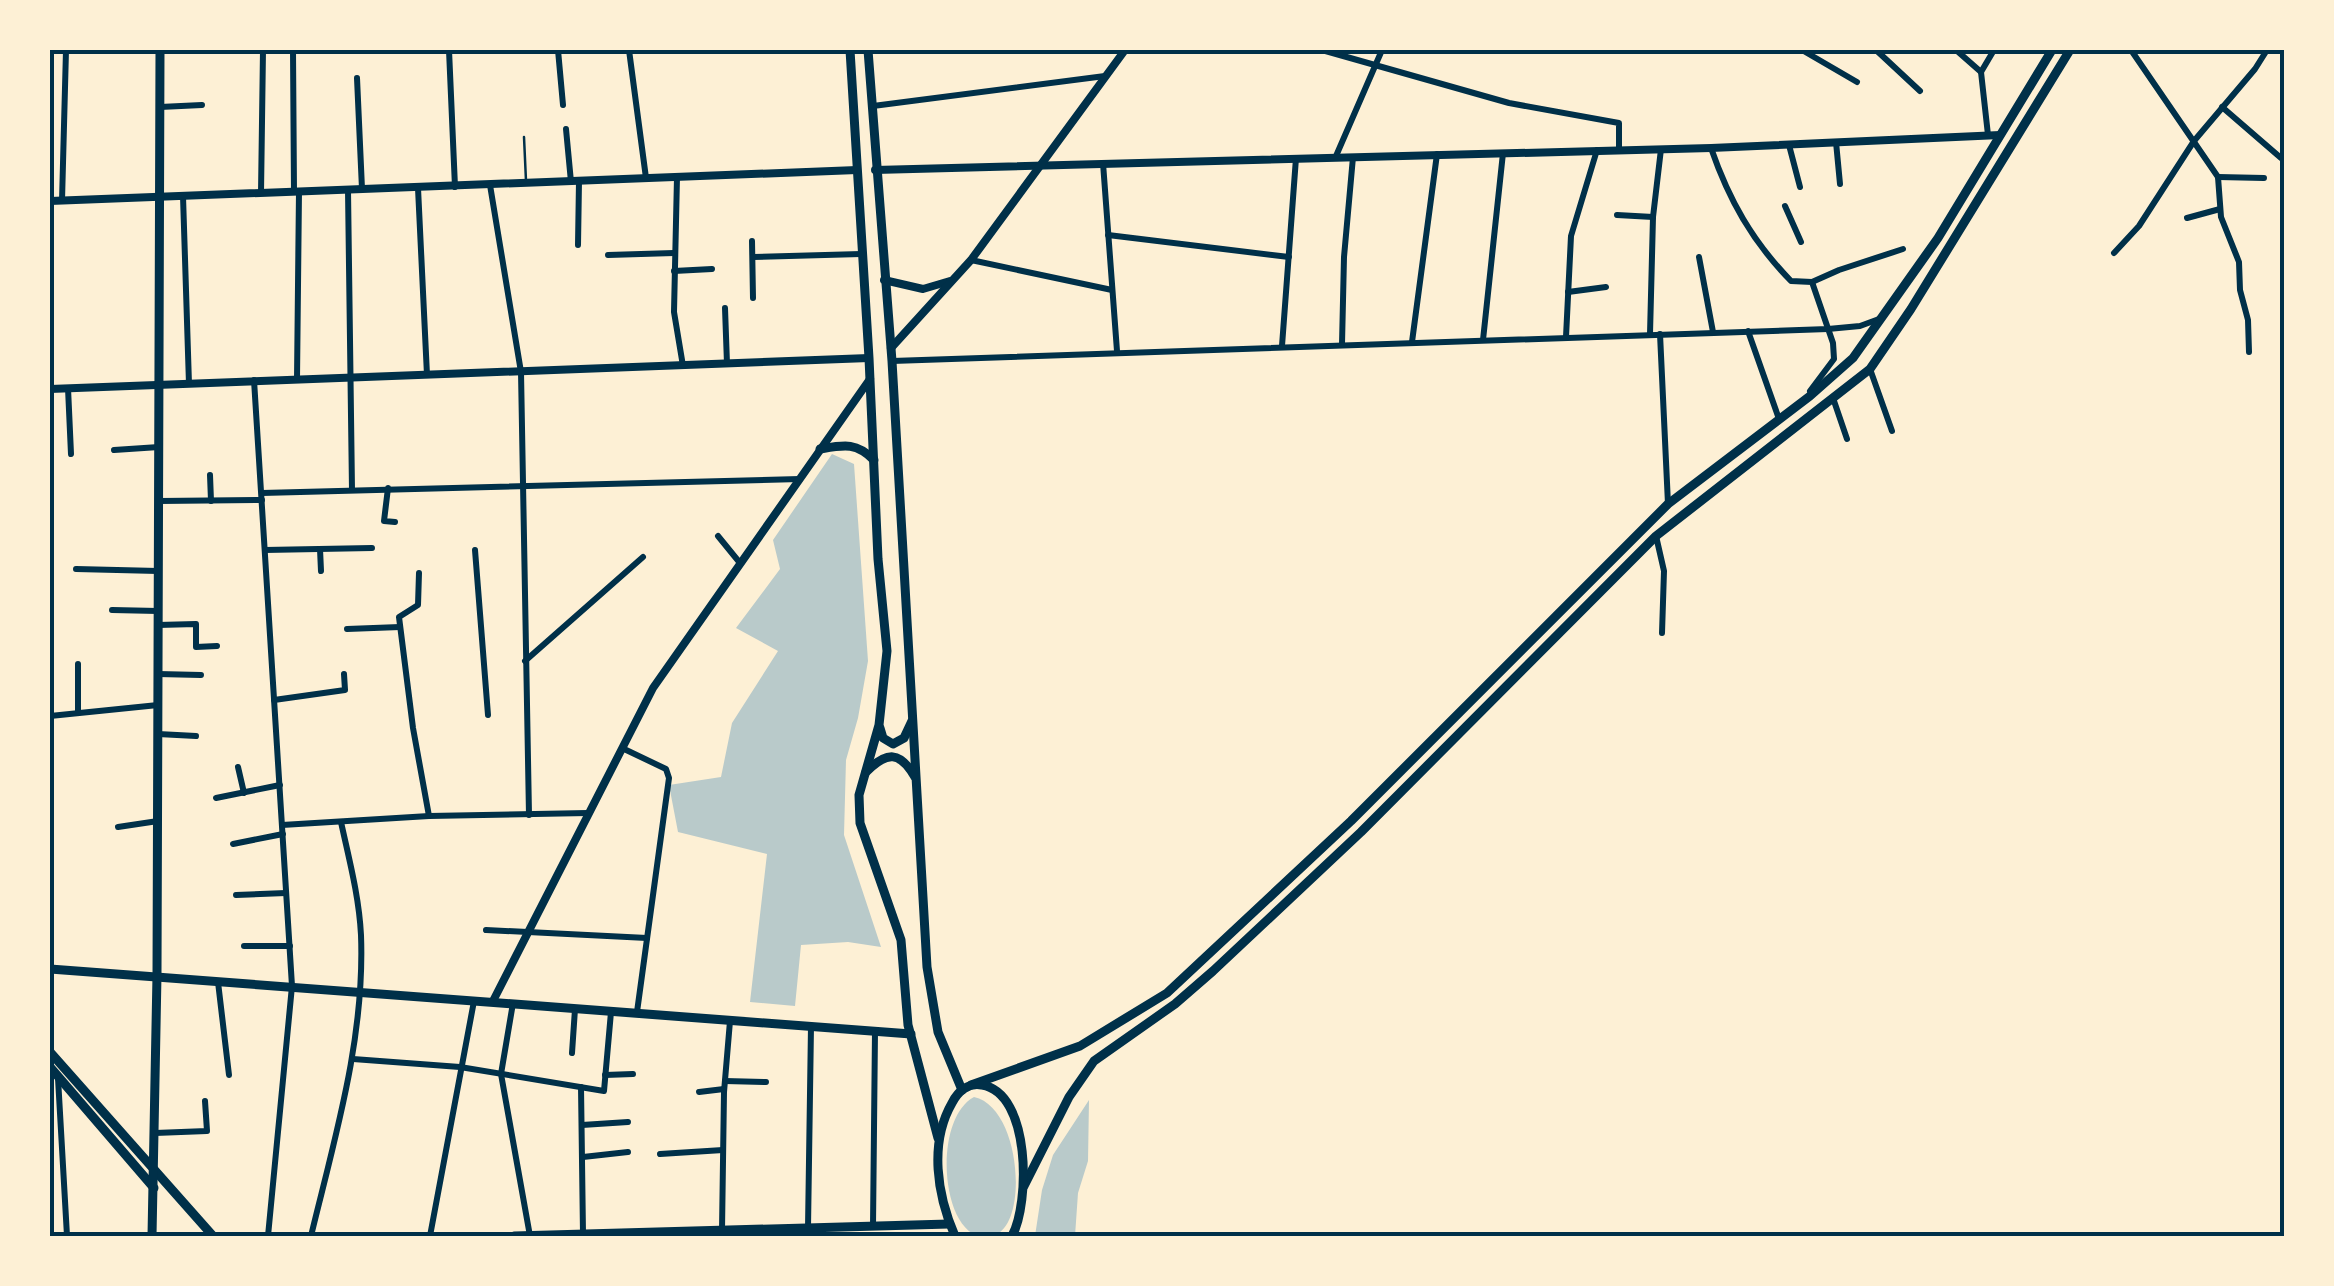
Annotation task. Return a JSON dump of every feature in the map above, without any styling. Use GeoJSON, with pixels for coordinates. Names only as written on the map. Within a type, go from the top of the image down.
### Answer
{"type":"FeatureCollection","features":[{"type":"Feature","properties":{"kind":"main road"},"geometry":{"type":"LineString","coordinates":[[152,1236],[157,975],[160,50]]}},
{"type":"Feature","properties":{"kind":"main road"},"geometry":{"type":"LineString","coordinates":[[938,1138],[949,1108],[966,1087],[1080,1046],[1166,993],[1351,821],[1668,504],[1800,404],[1853,358],[1938,238],[2052,50]]}},
{"type":"Feature","properties":{"kind":"main road"},"geometry":{"type":"LineString","coordinates":[[1024,1186],[1069,1097],[1094,1062],[1175,1004],[1213,971],[1361,832],[1656,536],[1870,369],[2070,50]]}},
{"type":"Feature","properties":{"kind":"main road"},"geometry":{"type":"LineString","coordinates":[[955,1236],[939,1182],[938,1138],[911,1034],[902,940],[860,823],[859,796],[879,725],[887,651],[878,559],[850,52],[868,52],[892,360],[932,1011],[938,1032],[966,1087]]}},
{"type":"Feature","properties":{"kind":"main road"},"geometry":{"type":"LineString","coordinates":[[820,449],[852,444],[874,460]]}},
{"type":"Feature","properties":{"kind":"main road"},"geometry":{"type":"LineString","coordinates":[[879,725],[883,738],[893,744],[904,738],[912,722]]}},
{"type":"Feature","properties":{"kind":"main road"},"geometry":{"type":"LineString","coordinates":[[864,775],[890,756],[907,763],[916,780]]}},
{"type":"Feature","properties":{"kind":"main road"},"geometry":{"type":"LineString","coordinates":[[50,968],[911,1034]]}},
{"type":"Feature","properties":{"kind":"main road"},"geometry":{"type":"LineString","coordinates":[[50,1052],[212,1236]]}},
{"type":"Feature","properties":{"kind":"main road"},"geometry":{"type":"LineString","coordinates":[[54,1072],[154,1188]]}},
{"type":"Feature","properties":{"kind":"main road"},"geometry":{"type":"LineString","coordinates":[[966,1087],[981,1084],[995,1090],[1010,1107],[1022,1151],[1024,1186],[1014,1234]]}},
{"type":"Feature","properties":{"kind":"main road"},"geometry":{"type":"LineString","coordinates":[[514,1236],[807,1232],[873,1226],[901,1230],[949,1224]]}},
{"type":"Feature","properties":{"kind":"street"},"geometry":{"type":"LineString","coordinates":[[62,201],[66,50]]}},
{"type":"Feature","properties":{"kind":"street"},"geometry":{"type":"LineString","coordinates":[[261,192],[262,50]]}},
{"type":"Feature","properties":{"kind":"street"},"geometry":{"type":"LineString","coordinates":[[293,50],[296,381]]}},
{"type":"Feature","properties":{"kind":"street"},"geometry":{"type":"LineString","coordinates":[[449,50],[455,186]]}},
{"type":"Feature","properties":{"kind":"street"},"geometry":{"type":"LineString","coordinates":[[558,50],[563,105]]}},
{"type":"Feature","properties":{"kind":"street"},"geometry":{"type":"LineString","coordinates":[[629,50],[646,178]]}},
{"type":"Feature","properties":{"kind":"street"},"geometry":{"type":"LineString","coordinates":[[891,348],[972,260],[1125,50]]}},
{"type":"Feature","properties":{"kind":"street"},"geometry":{"type":"LineString","coordinates":[[1322,50],[1509,103],[1619,124],[1619,150]]}},
{"type":"Feature","properties":{"kind":"street"},"geometry":{"type":"LineString","coordinates":[[1336,156],[1382,50]]}},
{"type":"Feature","properties":{"kind":"street"},"geometry":{"type":"LineString","coordinates":[[1802,50],[1857,82]]}},
{"type":"Feature","properties":{"kind":"street"},"geometry":{"type":"LineString","coordinates":[[1876,50],[1920,91]]}},
{"type":"Feature","properties":{"kind":"street"},"geometry":{"type":"LineString","coordinates":[[1956,50],[1981,72]]}},
{"type":"Feature","properties":{"kind":"street"},"geometry":{"type":"LineString","coordinates":[[1988,135],[1981,72],[1994,50]]}},
{"type":"Feature","properties":{"kind":"street"},"geometry":{"type":"LineString","coordinates":[[2131,50],[2218,177],[2220,209],[2239,262],[2249,352]]}},
{"type":"Feature","properties":{"kind":"street"},"geometry":{"type":"LineString","coordinates":[[2114,253],[2139,226],[2194,141],[2256,69],[2266,50]]}},
{"type":"Feature","properties":{"kind":"street"},"geometry":{"type":"LineString","coordinates":[[872,106],[1105,76]]}},
{"type":"Feature","properties":{"kind":"street"},"geometry":{"type":"LineString","coordinates":[[357,78],[362,190]]}},
{"type":"Feature","properties":{"kind":"street"},"geometry":{"type":"LineString","coordinates":[[160,107],[202,106]]}},
{"type":"Feature","properties":{"kind":"street"},"geometry":{"type":"LineString","coordinates":[[2222,108],[2281,158]]}},
{"type":"Feature","properties":{"kind":"street"},"geometry":{"type":"LineString","coordinates":[[566,129],[575,181],[578,245]]}},
{"type":"Feature","properties":{"kind":"street"},"geometry":{"type":"LineString","coordinates":[[876,170],[1711,148],[2000,134]]}},
{"type":"Feature","properties":{"kind":"street"},"geometry":{"type":"LineString","coordinates":[[1836,142],[1840,184]]}},
{"type":"Feature","properties":{"kind":"street"},"geometry":{"type":"LineString","coordinates":[[1789,144],[1800,187]]}},
{"type":"Feature","properties":{"kind":"street"},"geometry":{"type":"LineString","coordinates":[[1711,148],[1724,187],[1742,222],[1791,281],[1812,282],[1903,249]]}},
{"type":"Feature","properties":{"kind":"street"},"geometry":{"type":"LineString","coordinates":[[1650,334],[1653,217],[1661,149]]}},
{"type":"Feature","properties":{"kind":"street"},"geometry":{"type":"LineString","coordinates":[[1566,337],[1571,236],[1597,150]]}},
{"type":"Feature","properties":{"kind":"street"},"geometry":{"type":"LineString","coordinates":[[1483,340],[1503,152]]}},
{"type":"Feature","properties":{"kind":"street"},"geometry":{"type":"LineString","coordinates":[[1412,342],[1437,153]]}},
{"type":"Feature","properties":{"kind":"street"},"geometry":{"type":"LineString","coordinates":[[1342,344],[1344,257],[1353,155]]}},
{"type":"Feature","properties":{"kind":"street"},"geometry":{"type":"LineString","coordinates":[[1282,346],[1296,157]]}},
{"type":"Feature","properties":{"kind":"street"},"geometry":{"type":"LineString","coordinates":[[1103,162],[1117,351]]}},
{"type":"Feature","properties":{"kind":"street"},"geometry":{"type":"LineString","coordinates":[[50,202],[857,170]]}},
{"type":"Feature","properties":{"kind":"street"},"geometry":{"type":"LineString","coordinates":[[677,177],[674,312],[683,366]]}},
{"type":"Feature","properties":{"kind":"street"},"geometry":{"type":"LineString","coordinates":[[2218,177],[2264,178]]}},
{"type":"Feature","properties":{"kind":"street"},"geometry":{"type":"LineString","coordinates":[[490,185],[521,372],[528,815]]}},
{"type":"Feature","properties":{"kind":"street"},"geometry":{"type":"LineString","coordinates":[[418,188],[427,375]]}},
{"type":"Feature","properties":{"kind":"street"},"geometry":{"type":"LineString","coordinates":[[348,190],[352,490]]}},
{"type":"Feature","properties":{"kind":"street"},"geometry":{"type":"LineString","coordinates":[[183,195],[189,384]]}},
{"type":"Feature","properties":{"kind":"street"},"geometry":{"type":"LineString","coordinates":[[1785,206],[1801,242]]}},
{"type":"Feature","properties":{"kind":"street"},"geometry":{"type":"LineString","coordinates":[[2187,218],[2220,209]]}},
{"type":"Feature","properties":{"kind":"street"},"geometry":{"type":"LineString","coordinates":[[1617,214],[1653,217]]}},
{"type":"Feature","properties":{"kind":"street"},"geometry":{"type":"LineString","coordinates":[[1108,234],[1289,257]]}},
{"type":"Feature","properties":{"kind":"street"},"geometry":{"type":"LineString","coordinates":[[752,241],[753,298]]}},
{"type":"Feature","properties":{"kind":"street"},"geometry":{"type":"LineString","coordinates":[[608,255],[674,254]]}},
{"type":"Feature","properties":{"kind":"street"},"geometry":{"type":"LineString","coordinates":[[753,257],[861,254]]}},
{"type":"Feature","properties":{"kind":"street"},"geometry":{"type":"LineString","coordinates":[[1700,257],[1713,332]]}},
{"type":"Feature","properties":{"kind":"street"},"geometry":{"type":"LineString","coordinates":[[972,260],[1112,290]]}},
{"type":"Feature","properties":{"kind":"street"},"geometry":{"type":"LineString","coordinates":[[674,272],[712,269]]}},
{"type":"Feature","properties":{"kind":"street"},"geometry":{"type":"LineString","coordinates":[[884,280],[923,289],[954,279]]}},
{"type":"Feature","properties":{"kind":"street"},"geometry":{"type":"LineString","coordinates":[[1800,404],[1834,359],[1833,343],[1812,282]]}},
{"type":"Feature","properties":{"kind":"street"},"geometry":{"type":"LineString","coordinates":[[1568,292],[1606,288]]}},
{"type":"Feature","properties":{"kind":"street"},"geometry":{"type":"LineString","coordinates":[[726,308],[727,364]]}},
{"type":"Feature","properties":{"kind":"street"},"geometry":{"type":"LineString","coordinates":[[892,360],[1828,329],[1860,326],[1884,317]]}},
{"type":"Feature","properties":{"kind":"street"},"geometry":{"type":"LineString","coordinates":[[1748,331],[1779,419]]}},
{"type":"Feature","properties":{"kind":"street"},"geometry":{"type":"LineString","coordinates":[[1660,334],[1668,504]]}},
{"type":"Feature","properties":{"kind":"street"},"geometry":{"type":"LineString","coordinates":[[50,389],[869,358]]}},
{"type":"Feature","properties":{"kind":"street"},"geometry":{"type":"LineString","coordinates":[[1870,369],[1892,431]]}},
{"type":"Feature","properties":{"kind":"street"},"geometry":{"type":"LineString","coordinates":[[492,1001],[652,688],[870,378]]}},
{"type":"Feature","properties":{"kind":"street"},"geometry":{"type":"LineString","coordinates":[[254,380],[292,986],[268,1236]]}},
{"type":"Feature","properties":{"kind":"street"},"geometry":{"type":"LineString","coordinates":[[68,388],[71,454]]}},
{"type":"Feature","properties":{"kind":"street"},"geometry":{"type":"LineString","coordinates":[[1834,398],[1847,440]]}},
{"type":"Feature","properties":{"kind":"street"},"geometry":{"type":"LineString","coordinates":[[114,450],[159,447]]}},
{"type":"Feature","properties":{"kind":"street"},"geometry":{"type":"LineString","coordinates":[[210,475],[210,501]]}},
{"type":"Feature","properties":{"kind":"street"},"geometry":{"type":"LineString","coordinates":[[158,501],[388,488],[800,479]]}},
{"type":"Feature","properties":{"kind":"street"},"geometry":{"type":"LineString","coordinates":[[388,488],[384,521],[395,522]]}},
{"type":"Feature","properties":{"kind":"street"},"geometry":{"type":"LineString","coordinates":[[718,536],[740,563]]}},
{"type":"Feature","properties":{"kind":"street"},"geometry":{"type":"LineString","coordinates":[[1656,536],[1664,571],[1662,633]]}},
{"type":"Feature","properties":{"kind":"street"},"geometry":{"type":"LineString","coordinates":[[265,550],[372,548]]}},
{"type":"Feature","properties":{"kind":"street"},"geometry":{"type":"LineString","coordinates":[[320,549],[321,572]]}},
{"type":"Feature","properties":{"kind":"street"},"geometry":{"type":"LineString","coordinates":[[474,550],[488,714]]}},
{"type":"Feature","properties":{"kind":"street"},"geometry":{"type":"LineString","coordinates":[[524,662],[643,557]]}},
{"type":"Feature","properties":{"kind":"street"},"geometry":{"type":"LineString","coordinates":[[76,569],[158,571]]}},
{"type":"Feature","properties":{"kind":"street"},"geometry":{"type":"LineString","coordinates":[[419,572],[418,606],[399,617],[429,816]]}},
{"type":"Feature","properties":{"kind":"street"},"geometry":{"type":"LineString","coordinates":[[112,610],[158,610]]}},
{"type":"Feature","properties":{"kind":"street"},"geometry":{"type":"LineString","coordinates":[[158,624],[196,624],[196,648],[217,646]]}},
{"type":"Feature","properties":{"kind":"street"},"geometry":{"type":"LineString","coordinates":[[347,629],[400,627]]}},
{"type":"Feature","properties":{"kind":"street"},"geometry":{"type":"LineString","coordinates":[[78,664],[78,713]]}},
{"type":"Feature","properties":{"kind":"street"},"geometry":{"type":"LineString","coordinates":[[158,674],[201,676]]}},
{"type":"Feature","properties":{"kind":"street"},"geometry":{"type":"LineString","coordinates":[[274,700],[345,690],[344,674]]}},
{"type":"Feature","properties":{"kind":"street"},"geometry":{"type":"LineString","coordinates":[[50,716],[158,705]]}},
{"type":"Feature","properties":{"kind":"street"},"geometry":{"type":"LineString","coordinates":[[158,734],[196,736]]}},
{"type":"Feature","properties":{"kind":"street"},"geometry":{"type":"LineString","coordinates":[[622,748],[666,769],[669,778],[638,1012]]}},
{"type":"Feature","properties":{"kind":"street"},"geometry":{"type":"LineString","coordinates":[[238,767],[244,792]]}},
{"type":"Feature","properties":{"kind":"street"},"geometry":{"type":"LineString","coordinates":[[216,798],[280,785]]}},
{"type":"Feature","properties":{"kind":"street"},"geometry":{"type":"LineString","coordinates":[[233,844],[282,830],[342,822],[588,813]]}},
{"type":"Feature","properties":{"kind":"street"},"geometry":{"type":"LineString","coordinates":[[118,827],[158,821]]}},
{"type":"Feature","properties":{"kind":"street"},"geometry":{"type":"LineString","coordinates":[[311,1236],[354,1058],[361,938],[358,901],[342,822]]}},
{"type":"Feature","properties":{"kind":"street"},"geometry":{"type":"LineString","coordinates":[[236,895],[286,893]]}},
{"type":"Feature","properties":{"kind":"street"},"geometry":{"type":"LineString","coordinates":[[486,930],[648,938]]}},
{"type":"Feature","properties":{"kind":"street"},"geometry":{"type":"LineString","coordinates":[[244,946],[290,946]]}},
{"type":"Feature","properties":{"kind":"street"},"geometry":{"type":"LineString","coordinates":[[217,980],[228,1075]]}},
{"type":"Feature","properties":{"kind":"street"},"geometry":{"type":"LineString","coordinates":[[430,1236],[474,1000]]}},
{"type":"Feature","properties":{"kind":"street"},"geometry":{"type":"LineString","coordinates":[[513,1003],[501,1074],[530,1236]]}},
{"type":"Feature","properties":{"kind":"street"},"geometry":{"type":"LineString","coordinates":[[572,1053],[576,1008]]}},
{"type":"Feature","properties":{"kind":"street"},"geometry":{"type":"LineString","coordinates":[[354,1058],[460,1067],[604,1091],[611,1010]]}},
{"type":"Feature","properties":{"kind":"street"},"geometry":{"type":"LineString","coordinates":[[722,1233],[730,1020]]}},
{"type":"Feature","properties":{"kind":"street"},"geometry":{"type":"LineString","coordinates":[[807,1232],[811,1026]]}},
{"type":"Feature","properties":{"kind":"street"},"geometry":{"type":"LineString","coordinates":[[873,1226],[875,1031]]}},
{"type":"Feature","properties":{"kind":"street"},"geometry":{"type":"LineString","coordinates":[[54,1072],[67,1234]]}},
{"type":"Feature","properties":{"kind":"street"},"geometry":{"type":"LineString","coordinates":[[605,1075],[633,1074]]}},
{"type":"Feature","properties":{"kind":"street"},"geometry":{"type":"LineString","coordinates":[[699,1092],[725,1085],[766,1082]]}},
{"type":"Feature","properties":{"kind":"street"},"geometry":{"type":"LineString","coordinates":[[581,1087],[583,1234]]}},
{"type":"Feature","properties":{"kind":"street"},"geometry":{"type":"LineString","coordinates":[[155,1133],[207,1132],[206,1101]]}},
{"type":"Feature","properties":{"kind":"street"},"geometry":{"type":"LineString","coordinates":[[582,1125],[628,1122]]}},
{"type":"Feature","properties":{"kind":"street"},"geometry":{"type":"LineString","coordinates":[[660,1154],[724,1150]]}},
{"type":"Feature","properties":{"kind":"street"},"geometry":{"type":"LineString","coordinates":[[583,1156],[628,1152]]}},
{"type":"Feature","properties":{"kind":"lane"},"geometry":{"type":"LineString","coordinates":[[524,137],[526,184]]}},
{"type":"Feature","properties":{"kind":"shaded area"},"geometry":{"type":"Polygon","coordinates":[[[832,454],[854,464],[868,661],[846,760],[844,835],[881,947],[848,942],[801,945],[795,1006],[750,1002],[767,854],[678,832],[669,785],[721,777],[732,723],[778,651],[736,628],[780,569],[773,540],[832,454]]]}},
{"type":"Feature","properties":{"kind":"shaded area"},"geometry":{"type":"Polygon","coordinates":[[[974,1097],[990,1105],[1002,1121],[1015,1165],[1013,1210],[1006,1226],[995,1235],[977,1236],[963,1225],[953,1206],[948,1182],[951,1131],[960,1111],[974,1097]]]}},
{"type":"Feature","properties":{"kind":"shaded area"},"geometry":{"type":"Polygon","coordinates":[[[1089,1100],[1088,1161],[1078,1193],[1075,1236],[1035,1236],[1042,1190],[1053,1155],[1089,1100]]]}}]}
